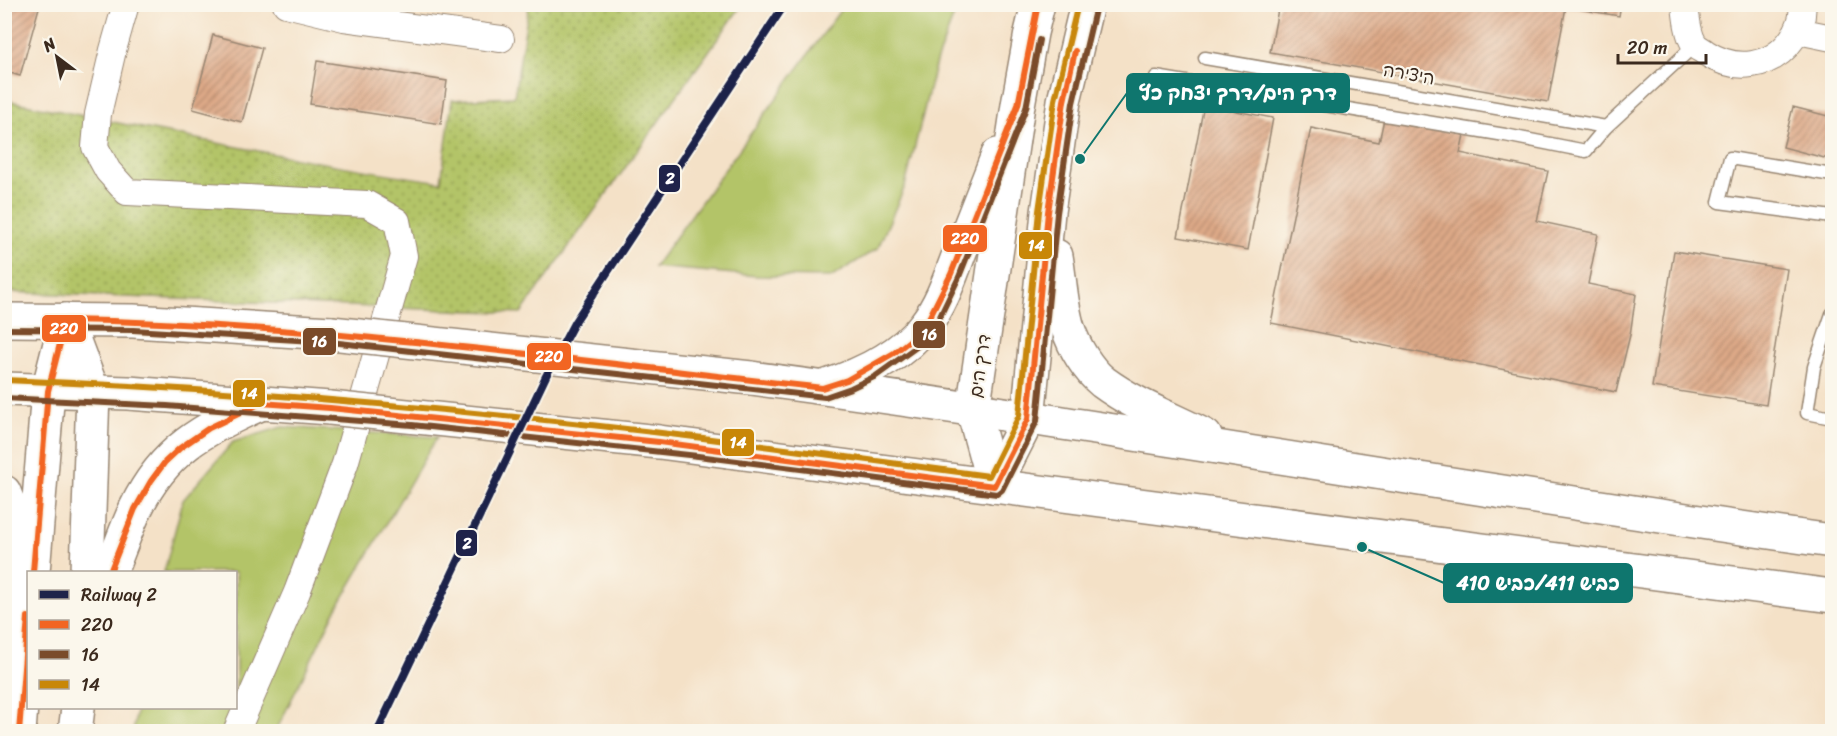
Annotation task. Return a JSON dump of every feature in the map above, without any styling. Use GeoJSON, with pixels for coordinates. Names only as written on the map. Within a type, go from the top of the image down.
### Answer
{"type":"FeatureCollection","features":[{"type":"Feature","properties":{"kind":"main road","name":"דרך הים"},"geometry":{"type":"LineString","coordinates":[[994,486],[973,410],[1018,105],[1038,4]]}},
{"type":"Feature","properties":{"kind":"main road"},"geometry":{"type":"LineString","coordinates":[[994,486],[1028,420],[1048,212],[1064,101],[1087,4]]}},
{"type":"Feature","properties":{"kind":"main road"},"geometry":{"type":"LineString","coordinates":[[822,388],[847,380],[872,368],[901,348],[926,324],[951,274],[1018,105]]}},
{"type":"Feature","properties":{"kind":"main road"},"geometry":{"type":"LineString","coordinates":[[1048,212],[1068,327],[1087,364],[1102,381],[1126,396],[1231,449]]}},
{"type":"Feature","properties":{"kind":"main road"},"geometry":{"type":"LineString","coordinates":[[4,320],[134,321],[331,333],[751,378],[1833,541]]}},
{"type":"Feature","properties":{"kind":"main road"},"geometry":{"type":"LineString","coordinates":[[33,571],[48,391],[66,320]]}},
{"type":"Feature","properties":{"kind":"main road"},"geometry":{"type":"LineString","coordinates":[[66,320],[93,392],[87,571]]}},
{"type":"Feature","properties":{"kind":"main road"},"geometry":{"type":"LineString","coordinates":[[4,389],[93,392],[330,408],[659,442],[1833,596]]}},
{"type":"Feature","properties":{"kind":"main road"},"geometry":{"type":"LineString","coordinates":[[111,571],[135,509],[165,462],[180,448],[209,428],[261,403]]}},
{"type":"Feature","properties":{"kind":"main road"},"geometry":{"type":"LineString","coordinates":[[4,492],[15,519],[20,561],[24,660]]}},
{"type":"Feature","properties":{"kind":"main road"},"geometry":{"type":"LineString","coordinates":[[19,732],[27,628]]}},
{"type":"Feature","properties":{"kind":"main road"},"geometry":{"type":"LineString","coordinates":[[75,732],[78,709]]}},
{"type":"Feature","properties":{"kind":"street"},"geometry":{"type":"LineString","coordinates":[[126,4],[101,103],[95,147],[108,171],[127,192],[367,204],[397,221],[404,256],[345,464],[297,592],[236,732]]}},
{"type":"Feature","properties":{"kind":"street"},"geometry":{"type":"LineString","coordinates":[[286,4],[344,18],[501,39]]}},
{"type":"Feature","properties":{"kind":"street"},"geometry":{"type":"LineString","coordinates":[[1685,4],[1687,24],[1695,45],[1730,64],[1750,65],[1770,60],[1786,48],[1798,31],[1803,11],[1802,4]]}},
{"type":"Feature","properties":{"kind":"street"},"geometry":{"type":"LineString","coordinates":[[1798,31],[1833,38]]}},
{"type":"Feature","properties":{"kind":"lane"},"geometry":{"type":"LineString","coordinates":[[1156,77],[1505,135],[1586,151],[1606,127],[1695,45]]}},
{"type":"Feature","properties":{"kind":"lane","name":"היצירה"},"geometry":{"type":"LineString","coordinates":[[1205,58],[1606,127]]}},
{"type":"Feature","properties":{"kind":"lane"},"geometry":{"type":"LineString","coordinates":[[1833,175],[1730,158],[1719,202],[1833,217]]}},
{"type":"Feature","properties":{"kind":"lane"},"geometry":{"type":"LineString","coordinates":[[1833,314],[1814,367],[1807,413],[1833,418]]}},
{"type":"Feature","properties":{"kind":"green space"},"geometry":{"type":"Polygon","coordinates":[[[529,5],[742,5],[521,313],[5,292],[5,100],[277,154],[441,182],[452,100],[514,97],[529,5]]]}},
{"type":"Feature","properties":{"kind":"green space"},"geometry":{"type":"Polygon","coordinates":[[[844,5],[958,5],[936,62],[905,186],[878,248],[832,277],[758,276],[654,267],[844,5]]]}},
{"type":"Feature","properties":{"kind":"green space"},"geometry":{"type":"Polygon","coordinates":[[[282,427],[437,437],[334,613],[276,731],[133,732],[137,709],[237,709],[237,571],[164,571],[183,500],[233,442],[282,427]]]}},
{"type":"Feature","properties":{"kind":"building"},"geometry":{"type":"Polygon","coordinates":[[[4,4],[40,4],[20,76],[4,71],[4,4]]]}},
{"type":"Feature","properties":{"kind":"building"},"geometry":{"type":"Polygon","coordinates":[[[1279,4],[1621,4],[1619,16],[1566,7],[1548,102],[1270,52],[1279,4]]]}},
{"type":"Feature","properties":{"kind":"building"},"geometry":{"type":"Polygon","coordinates":[[[213,35],[262,48],[242,122],[193,109],[213,35]]]}},
{"type":"Feature","properties":{"kind":"building"},"geometry":{"type":"Polygon","coordinates":[[[317,61],[447,81],[441,124],[310,104],[317,61]]]}},
{"type":"Feature","properties":{"kind":"building"},"geometry":{"type":"Polygon","coordinates":[[[1204,105],[1273,118],[1248,250],[1178,237],[1204,105]]]}},
{"type":"Feature","properties":{"kind":"building"},"geometry":{"type":"Polygon","coordinates":[[[1793,107],[1832,117],[1832,160],[1783,147],[1793,107]]]}},
{"type":"Feature","properties":{"kind":"building"},"geometry":{"type":"Polygon","coordinates":[[[1384,119],[1464,135],[1460,153],[1548,171],[1537,221],[1598,234],[1588,284],[1636,294],[1630,335],[1616,392],[1271,323],[1311,128],[1379,142],[1384,119]]]}},
{"type":"Feature","properties":{"kind":"building"},"geometry":{"type":"Polygon","coordinates":[[[1674,251],[1787,269],[1766,405],[1652,387],[1674,251]]]}},
{"type":"Feature","properties":{"kind":"rail line","name":"2"},"geometry":{"type":"LineString","coordinates":[[377,732],[546,376],[574,323],[785,4]]}},
{"type":"Feature","properties":{"kind":"transit line","name":"220"},"geometry":{"type":"LineString","coordinates":[[33,571],[48,391],[66,320],[256,328],[350,336],[539,355],[822,388],[847,380],[894,353],[926,324],[951,274],[1018,105],[1038,4]]}},
{"type":"Feature","properties":{"kind":"transit line","name":"14"},"geometry":{"type":"LineString","coordinates":[[4,380],[267,395],[529,418],[703,438],[989,476],[1019,416],[1039,211],[1055,100],[1078,4]]}},
{"type":"Feature","properties":{"kind":"transit line","name":"16"},"geometry":{"type":"LineString","coordinates":[[4,398],[167,406],[412,425],[698,456],[997,494],[1002,490],[1037,421],[1057,213],[1073,103],[1096,6]]}},
{"type":"Feature","properties":{"kind":"transit line","name":"16"},"geometry":{"type":"LineString","coordinates":[[4,329],[133,330],[330,342],[825,397],[876,376],[919,345],[934,329],[959,277],[1026,108],[1039,40]]}},
{"type":"Feature","properties":{"kind":"transit line","name":"220"},"geometry":{"type":"LineString","coordinates":[[110,571],[135,509],[165,462],[180,448],[209,428],[261,403],[659,442],[994,486],[1028,419],[1048,212],[1064,101],[1075,51]]}},
{"type":"Feature","properties":{"kind":"transit line","name":"220"},"geometry":{"type":"LineString","coordinates":[[19,732],[27,630]]}},
{"type":"Feature","properties":{"kind":"place","name":"דרך הים/דרך יצחק כץ"},"geometry":{"type":"Point","coordinates":[1080,159]}},
{"type":"Feature","properties":{"kind":"place","name":"כביש 411/כביש 410"},"geometry":{"type":"Point","coordinates":[1362,547]}}]}
